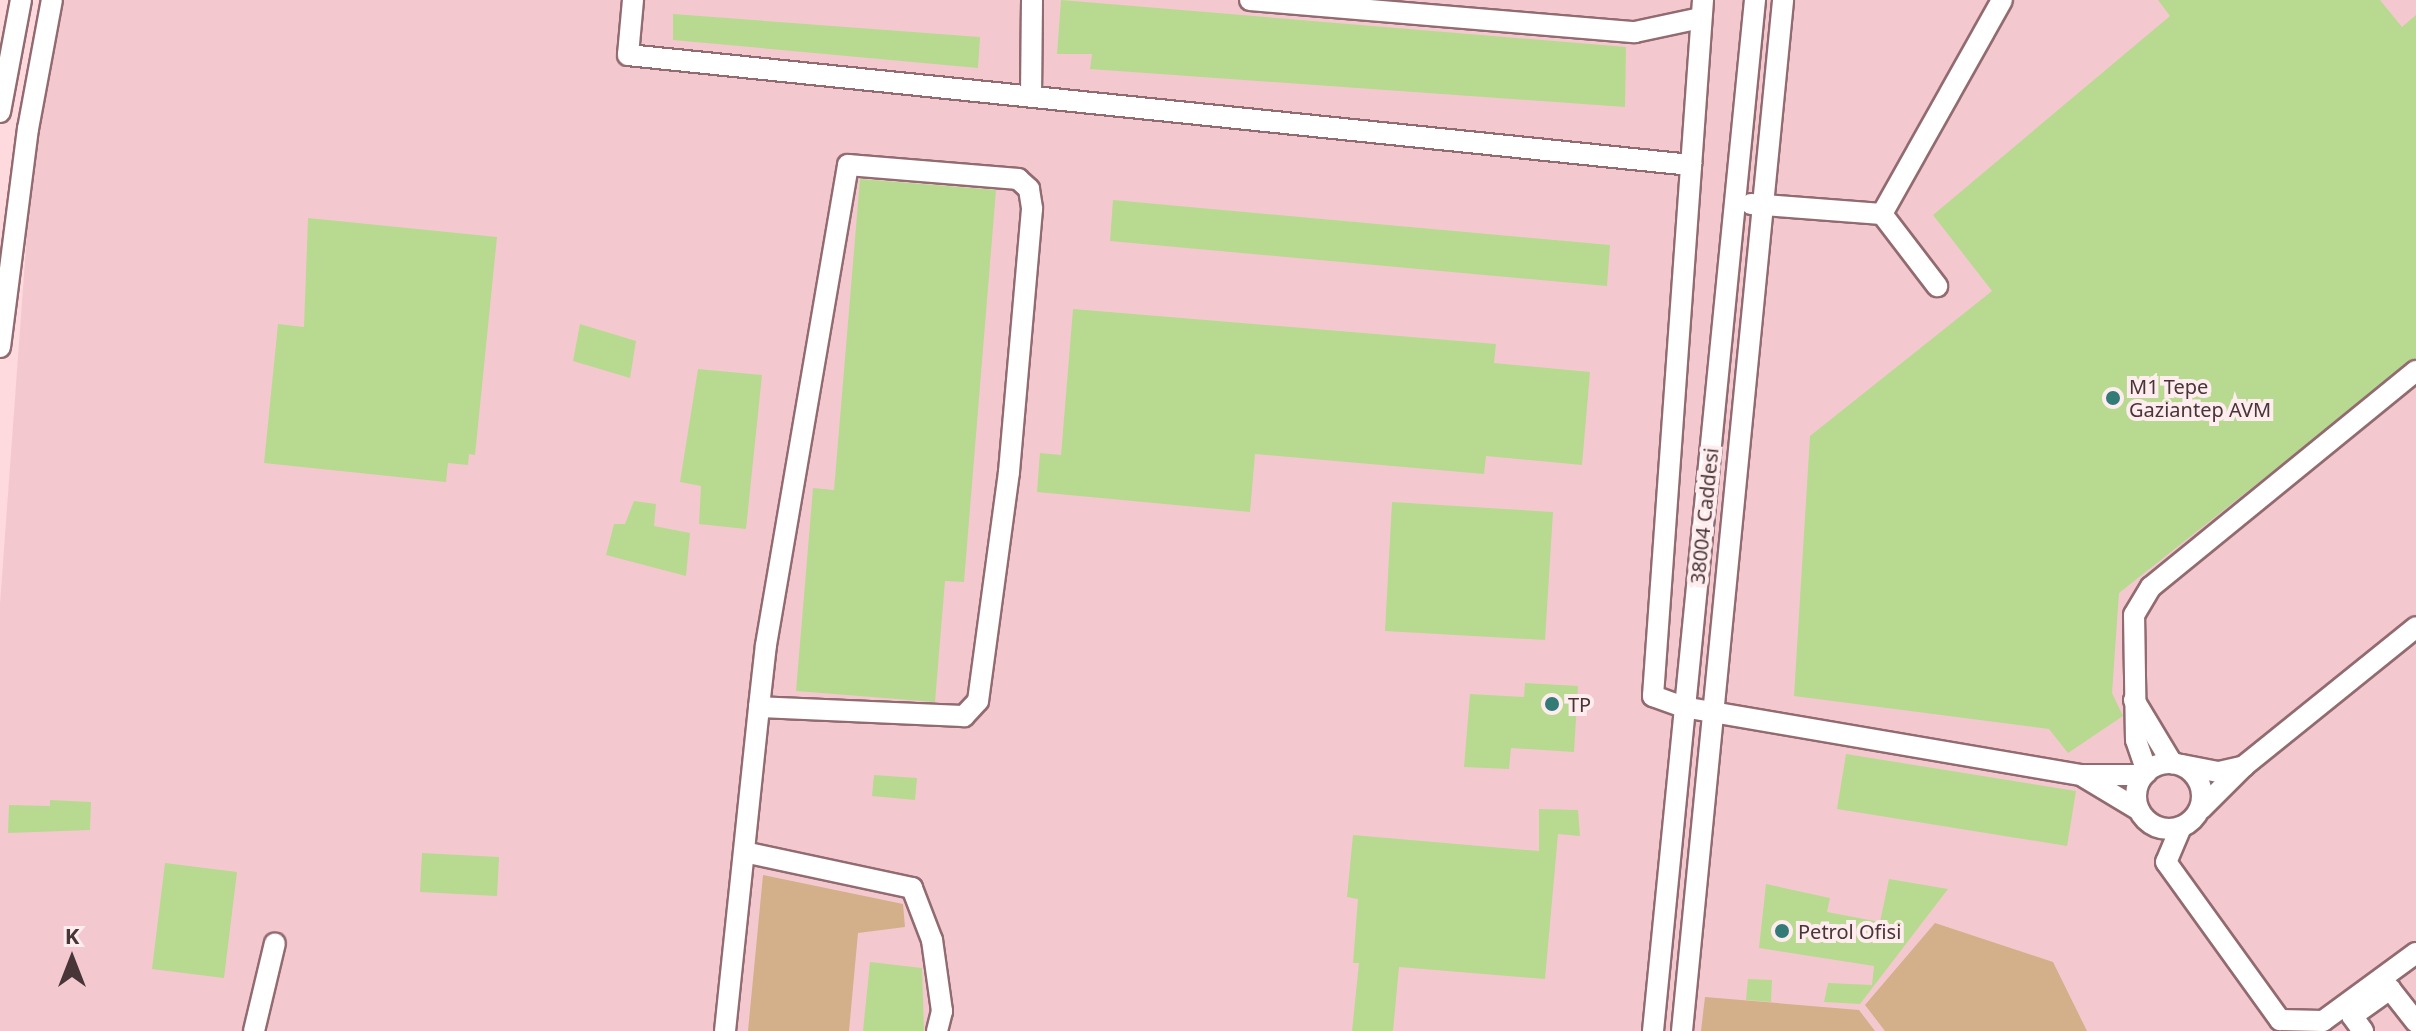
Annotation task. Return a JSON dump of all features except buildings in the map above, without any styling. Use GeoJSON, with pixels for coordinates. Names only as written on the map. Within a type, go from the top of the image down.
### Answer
{"type":"FeatureCollection","features":[{"type":"Feature","properties":{"kind":"street"},"geometry":{"type":"LineString","coordinates":[[0,347],[28,129],[52,0]]}},
{"type":"Feature","properties":{"kind":"street"},"geometry":{"type":"LineString","coordinates":[[633,0],[628,55],[1691,165]]}},
{"type":"Feature","properties":{"kind":"street"},"geometry":{"type":"LineString","coordinates":[[1031,96],[1032,0]]}},
{"type":"Feature","properties":{"kind":"street"},"geometry":{"type":"LineString","coordinates":[[1250,0],[1635,32],[1702,9],[1653,696],[1683,707],[2081,775],[2146,773],[2175,764],[2219,772],[2244,766]]}},
{"type":"Feature","properties":{"kind":"street","name":"38004 Caddesi"},"geometry":{"type":"LineString","coordinates":[[1653,1031],[1755,0]]}},
{"type":"Feature","properties":{"kind":"street","name":"38004 Caddesi"},"geometry":{"type":"LineString","coordinates":[[1682,1031],[1783,0]]}},
{"type":"Feature","properties":{"kind":"street"},"geometry":{"type":"LineString","coordinates":[[1882,214],[2002,0]]}},
{"type":"Feature","properties":{"kind":"street"},"geometry":{"type":"LineString","coordinates":[[0,112],[14,6]]}},
{"type":"Feature","properties":{"kind":"street"},"geometry":{"type":"LineString","coordinates":[[725,1031],[759,707],[848,165],[1018,179],[1029,189],[1032,209],[1009,472],[978,701],[964,716],[759,707]]}},
{"type":"Feature","properties":{"kind":"street"},"geometry":{"type":"LineString","coordinates":[[1736,201],[1763,206],[1882,214],[1937,286]]}},
{"type":"Feature","properties":{"kind":"street"},"geometry":{"type":"LineString","coordinates":[[2139,810],[2136,790],[2146,773],[2136,740],[2134,615],[2151,587],[2416,371]]}},
{"type":"Feature","properties":{"kind":"street"},"geometry":{"type":"LineString","coordinates":[[2416,627],[2244,766],[2181,827],[2166,862],[2280,1020],[2323,1021],[2416,953]]}},
{"type":"Feature","properties":{"kind":"street"},"geometry":{"type":"LineString","coordinates":[[2134,700],[2175,764],[2196,776],[2201,809]]}},
{"type":"Feature","properties":{"kind":"street"},"geometry":{"type":"LineString","coordinates":[[2081,775],[2139,810],[2153,825],[2181,827]]}},
{"type":"Feature","properties":{"kind":"street"},"geometry":{"type":"LineString","coordinates":[[744,852],[912,888],[932,940],[942,1011],[937,1031]]}},
{"type":"Feature","properties":{"kind":"street"},"geometry":{"type":"LineString","coordinates":[[254,1031],[275,943]]}},
{"type":"Feature","properties":{"kind":"street"},"geometry":{"type":"LineString","coordinates":[[2363,1031],[2352,1016],[2390,989],[2416,1022]]}},
{"type":"Feature","properties":{"kind":"shaded area"},"geometry":{"type":"Polygon","coordinates":[[[44,0],[2416,0],[2416,1031],[0,1031],[0,604],[44,0]]]}},
{"type":"Feature","properties":{"kind":"shaded area"},"geometry":{"type":"Polygon","coordinates":[[[763,875],[903,904],[905,927],[858,933],[849,1031],[748,1031],[763,875]]]}},
{"type":"Feature","properties":{"kind":"shaded area"},"geometry":{"type":"Polygon","coordinates":[[[1935,923],[2053,962],[2087,1031],[1885,1031],[1865,1005],[1935,923]]]}},
{"type":"Feature","properties":{"kind":"shaded area"},"geometry":{"type":"Polygon","coordinates":[[[1705,997],[1859,1010],[1875,1031],[1701,1031],[1705,997]]]}},
{"type":"Feature","properties":{"kind":"place","name":"M1 Tepe Gaziantep AVM"},"geometry":{"type":"Point","coordinates":[2113,398]}},
{"type":"Feature","properties":{"kind":"place","name":"TP"},"geometry":{"type":"Point","coordinates":[1552,704]}},
{"type":"Feature","properties":{"kind":"place","name":"Petrol Ofisi"},"geometry":{"type":"Point","coordinates":[1782,931]}}]}
